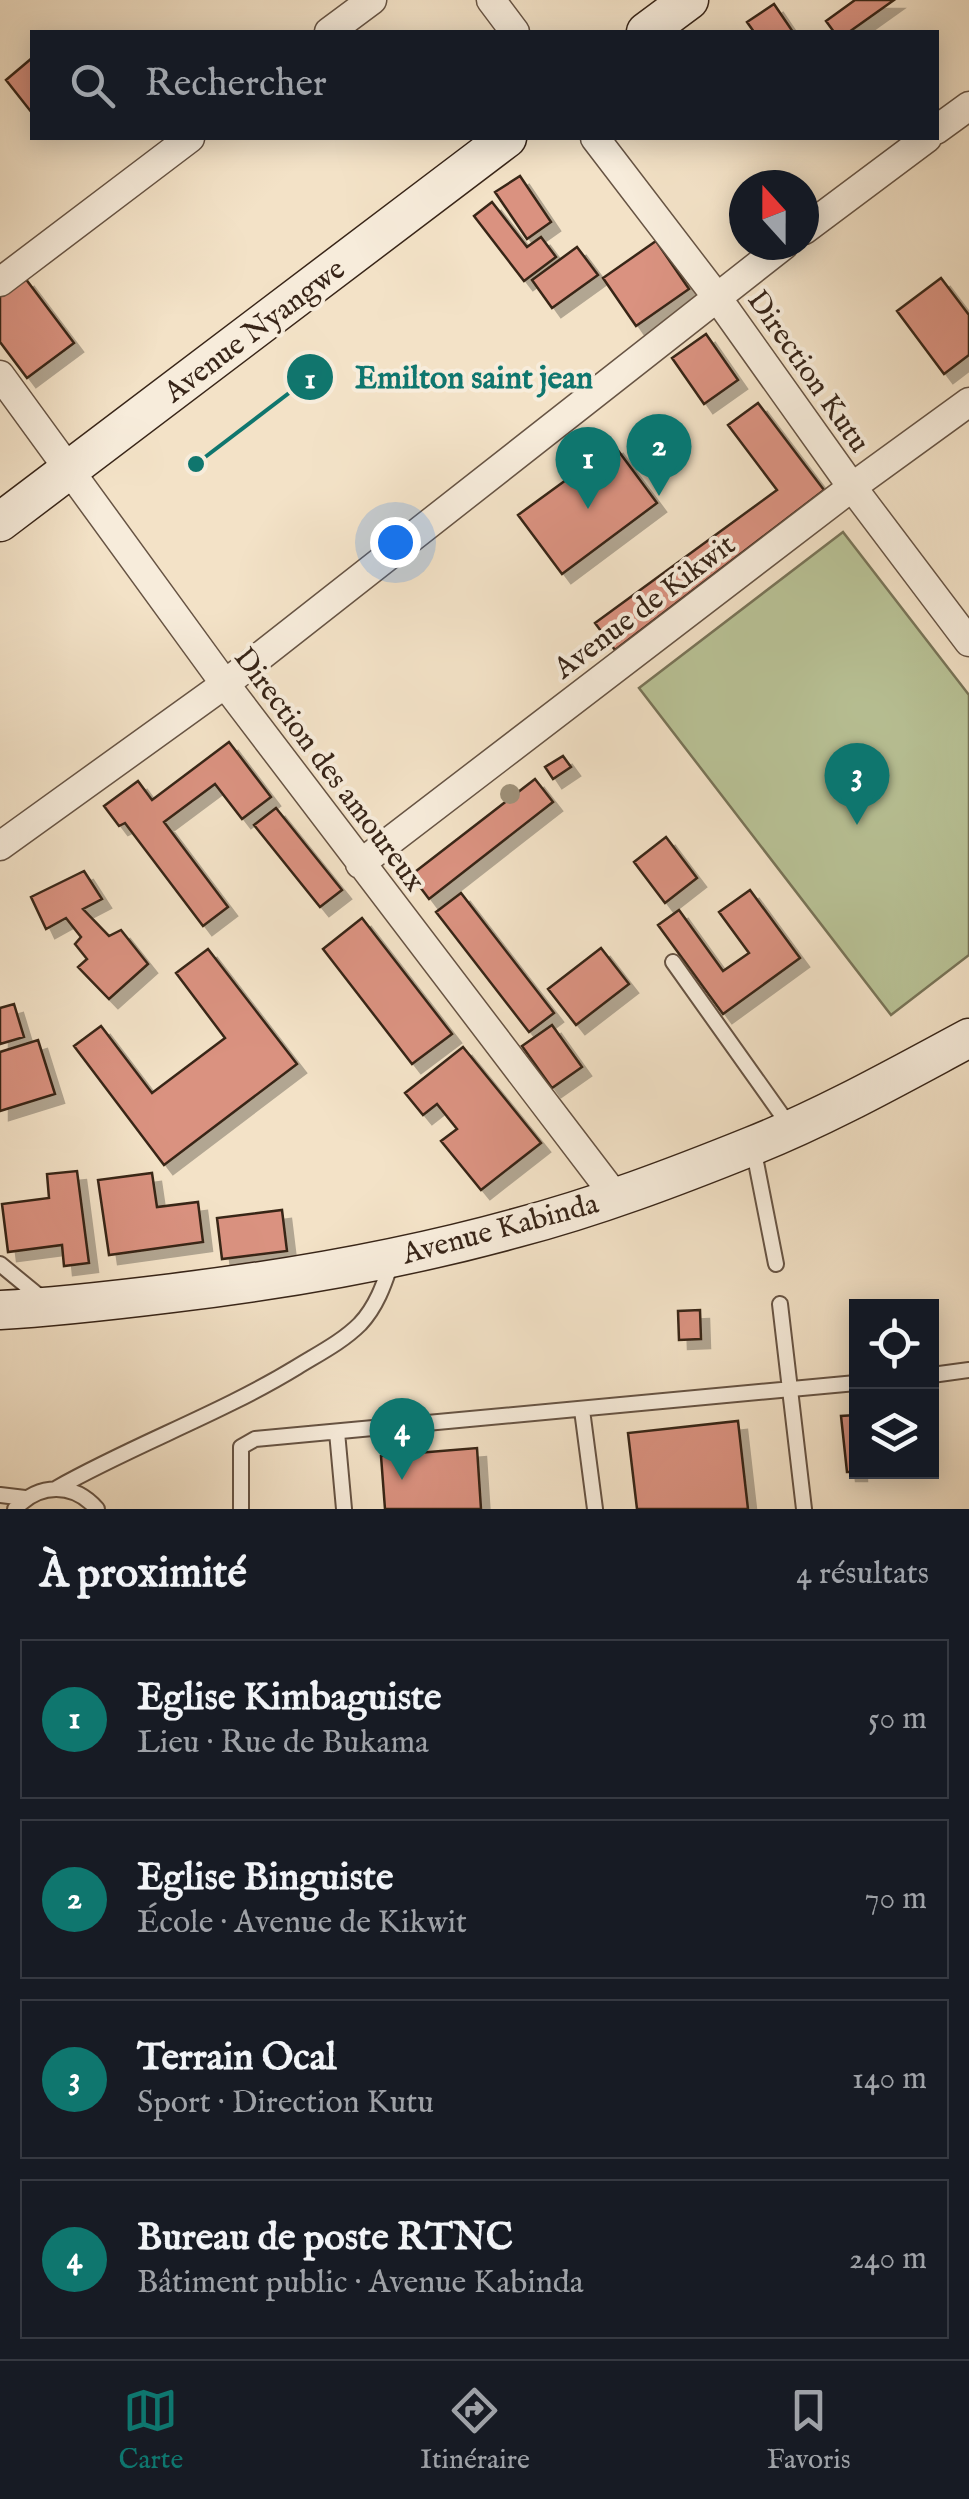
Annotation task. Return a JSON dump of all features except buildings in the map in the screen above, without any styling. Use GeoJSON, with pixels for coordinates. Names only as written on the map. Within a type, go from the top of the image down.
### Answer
{"type":"FeatureCollection","features":[{"type":"Feature","properties":{"kind":"street"},"geometry":{"type":"LineString","coordinates":[[332,30],[372,0]]}},
{"type":"Feature","properties":{"kind":"street"},"geometry":{"type":"LineString","coordinates":[[491,0],[514,30]]}},
{"type":"Feature","properties":{"kind":"street"},"geometry":{"type":"LineString","coordinates":[[649,30],[689,0]]}},
{"type":"Feature","properties":{"kind":"street"},"geometry":{"type":"LineString","coordinates":[[939,128],[969,106]]}},
{"type":"Feature","properties":{"kind":"street"},"geometry":{"type":"LineString","coordinates":[[0,282],[187,140]]}},
{"type":"Feature","properties":{"kind":"street","name":"Avenue Nyangwe"},"geometry":{"type":"LineString","coordinates":[[0,522],[505,140]]}},
{"type":"Feature","properties":{"kind":"street","name":"Direction Kutu"},"geometry":{"type":"LineString","coordinates":[[597,140],[969,642]]}},
{"type":"Feature","properties":{"kind":"street"},"geometry":{"type":"LineString","coordinates":[[819,219],[924,140]]}},
{"type":"Feature","properties":{"kind":"street"},"geometry":{"type":"LineString","coordinates":[[0,846],[224,684],[764,260]]}},
{"type":"Feature","properties":{"kind":"street","name":"Direction des amoureux"},"geometry":{"type":"LineString","coordinates":[[0,375],[224,684],[615,1196]]}},
{"type":"Feature","properties":{"kind":"street","name":"Avenue de Kikwit"},"geometry":{"type":"LineString","coordinates":[[360,864],[969,402]]}},
{"type":"Feature","properties":{"kind":"street","name":"Avenue Kabinda"},"geometry":{"type":"LineString","coordinates":[[0,1310],[53,1308],[265,1282],[393,1258],[517,1228],[752,1146],[858,1098],[969,1038]]}},
{"type":"Feature","properties":{"kind":"lane"},"geometry":{"type":"LineString","coordinates":[[673,962],[792,1129]]}},
{"type":"Feature","properties":{"kind":"lane"},"geometry":{"type":"LineString","coordinates":[[752,1146],[776,1264]]}},
{"type":"Feature","properties":{"kind":"lane"},"geometry":{"type":"LineString","coordinates":[[57,1488],[274,1381],[334,1344],[361,1322],[381,1293],[393,1258]]}},
{"type":"Feature","properties":{"kind":"lane"},"geometry":{"type":"LineString","coordinates":[[0,1264],[53,1308]]}},
{"type":"Feature","properties":{"kind":"lane"},"geometry":{"type":"LineString","coordinates":[[780,1304],[804,1509]]}},
{"type":"Feature","properties":{"kind":"lane"},"geometry":{"type":"LineString","coordinates":[[939,1373],[969,1370]]}},
{"type":"Feature","properties":{"kind":"lane"},"geometry":{"type":"LineString","coordinates":[[242,1509],[241,1447],[255,1439],[849,1384]]}},
{"type":"Feature","properties":{"kind":"lane"},"geometry":{"type":"LineString","coordinates":[[582,1410],[596,1509]]}},
{"type":"Feature","properties":{"kind":"lane"},"geometry":{"type":"LineString","coordinates":[[337,1432],[344,1509]]}},
{"type":"Feature","properties":{"kind":"lane"},"geometry":{"type":"LineString","coordinates":[[0,1494],[20,1504],[40,1490],[57,1488],[74,1491],[97,1509]]}},
{"type":"Feature","properties":{"kind":"green space"},"geometry":{"type":"Polygon","coordinates":[[[843,532],[969,695],[969,955],[891,1015],[639,688],[843,532]]]}},
{"type":"Feature","properties":{"kind":"place","name":"Emilton saint jean"},"geometry":{"type":"Point","coordinates":[196,464]}},
{"type":"Feature","properties":{"kind":"place","name":"Eglise Binguiste"},"geometry":{"type":"Point","coordinates":[659,496]}},
{"type":"Feature","properties":{"kind":"place","name":"Eglise Kimbaguiste"},"geometry":{"type":"Point","coordinates":[588,509]}},
{"type":"Feature","properties":{"kind":"place","name":"Terrain Ocal"},"geometry":{"type":"Point","coordinates":[857,825]}},
{"type":"Feature","properties":{"kind":"place","name":"Bureau de poste RTNC"},"geometry":{"type":"Point","coordinates":[402,1480]}}]}
